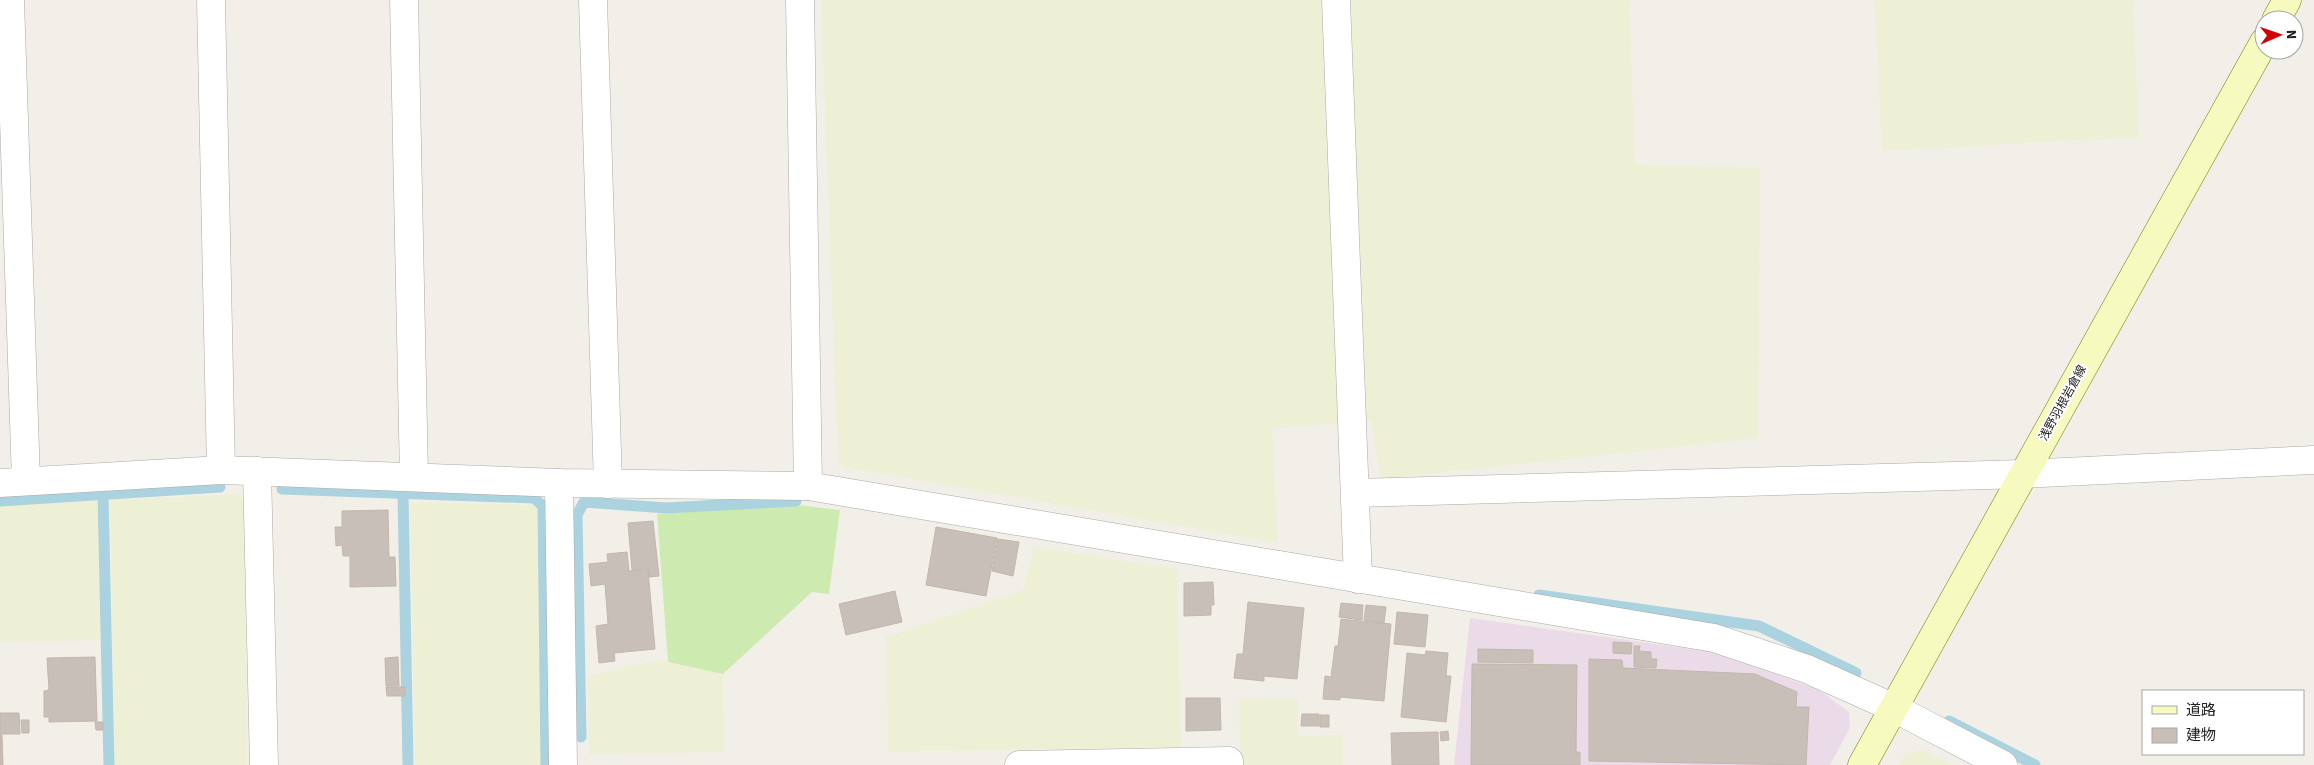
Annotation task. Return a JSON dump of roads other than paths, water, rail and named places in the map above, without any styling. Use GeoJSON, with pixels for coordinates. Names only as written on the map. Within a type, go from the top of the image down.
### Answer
{"type":"FeatureCollection","features":[{"type":"Feature","properties":{"kind":"main road","name":"浅野羽根岩倉線"},"geometry":{"type":"LineString","coordinates":[[1862,765],[2254,60]]}},
{"type":"Feature","properties":{"kind":"street"},"geometry":{"type":"LineString","coordinates":[[10,0],[13,482],[221,470],[559,483],[808,486],[1714,638],[1807,669],[1894,708],[2003,765]]}},
{"type":"Feature","properties":{"kind":"street"},"geometry":{"type":"LineString","coordinates":[[211,0],[221,470]]}},
{"type":"Feature","properties":{"kind":"street"},"geometry":{"type":"LineString","coordinates":[[404,0],[414,477]]}},
{"type":"Feature","properties":{"kind":"street"},"geometry":{"type":"LineString","coordinates":[[594,0],[608,484]]}},
{"type":"Feature","properties":{"kind":"street"},"geometry":{"type":"LineString","coordinates":[[800,0],[808,486]]}},
{"type":"Feature","properties":{"kind":"street"},"geometry":{"type":"LineString","coordinates":[[1336,0],[1358,579]]}},
{"type":"Feature","properties":{"kind":"street"},"geometry":{"type":"LineString","coordinates":[[1356,494],[2023,474],[2314,460]]}},
{"type":"Feature","properties":{"kind":"street"},"geometry":{"type":"LineString","coordinates":[[257,471],[264,765]]}},
{"type":"Feature","properties":{"kind":"street"},"geometry":{"type":"LineString","coordinates":[[559,483],[563,765]]}},
{"type":"Feature","properties":{"kind":"street"},"geometry":{"type":"LineString","coordinates":[[1019,765],[1229,761],[1229,765]]}},
{"type":"Feature","properties":{"kind":"waterway"},"geometry":{"type":"LineString","coordinates":[[0,501],[220,487]]}},
{"type":"Feature","properties":{"kind":"waterway"},"geometry":{"type":"LineString","coordinates":[[282,489],[534,498],[543,506],[546,765]]}},
{"type":"Feature","properties":{"kind":"waterway"},"geometry":{"type":"LineString","coordinates":[[103,494],[109,765]]}},
{"type":"Feature","properties":{"kind":"waterway"},"geometry":{"type":"LineString","coordinates":[[403,494],[408,765]]}},
{"type":"Feature","properties":{"kind":"waterway"},"geometry":{"type":"LineString","coordinates":[[581,737],[577,515],[584,502],[666,508],[796,501]]}},
{"type":"Feature","properties":{"kind":"waterway"},"geometry":{"type":"LineString","coordinates":[[1539,595],[1759,626],[1856,673]]}},
{"type":"Feature","properties":{"kind":"waterway"},"geometry":{"type":"LineString","coordinates":[[1949,721],[2035,765]]}}]}
